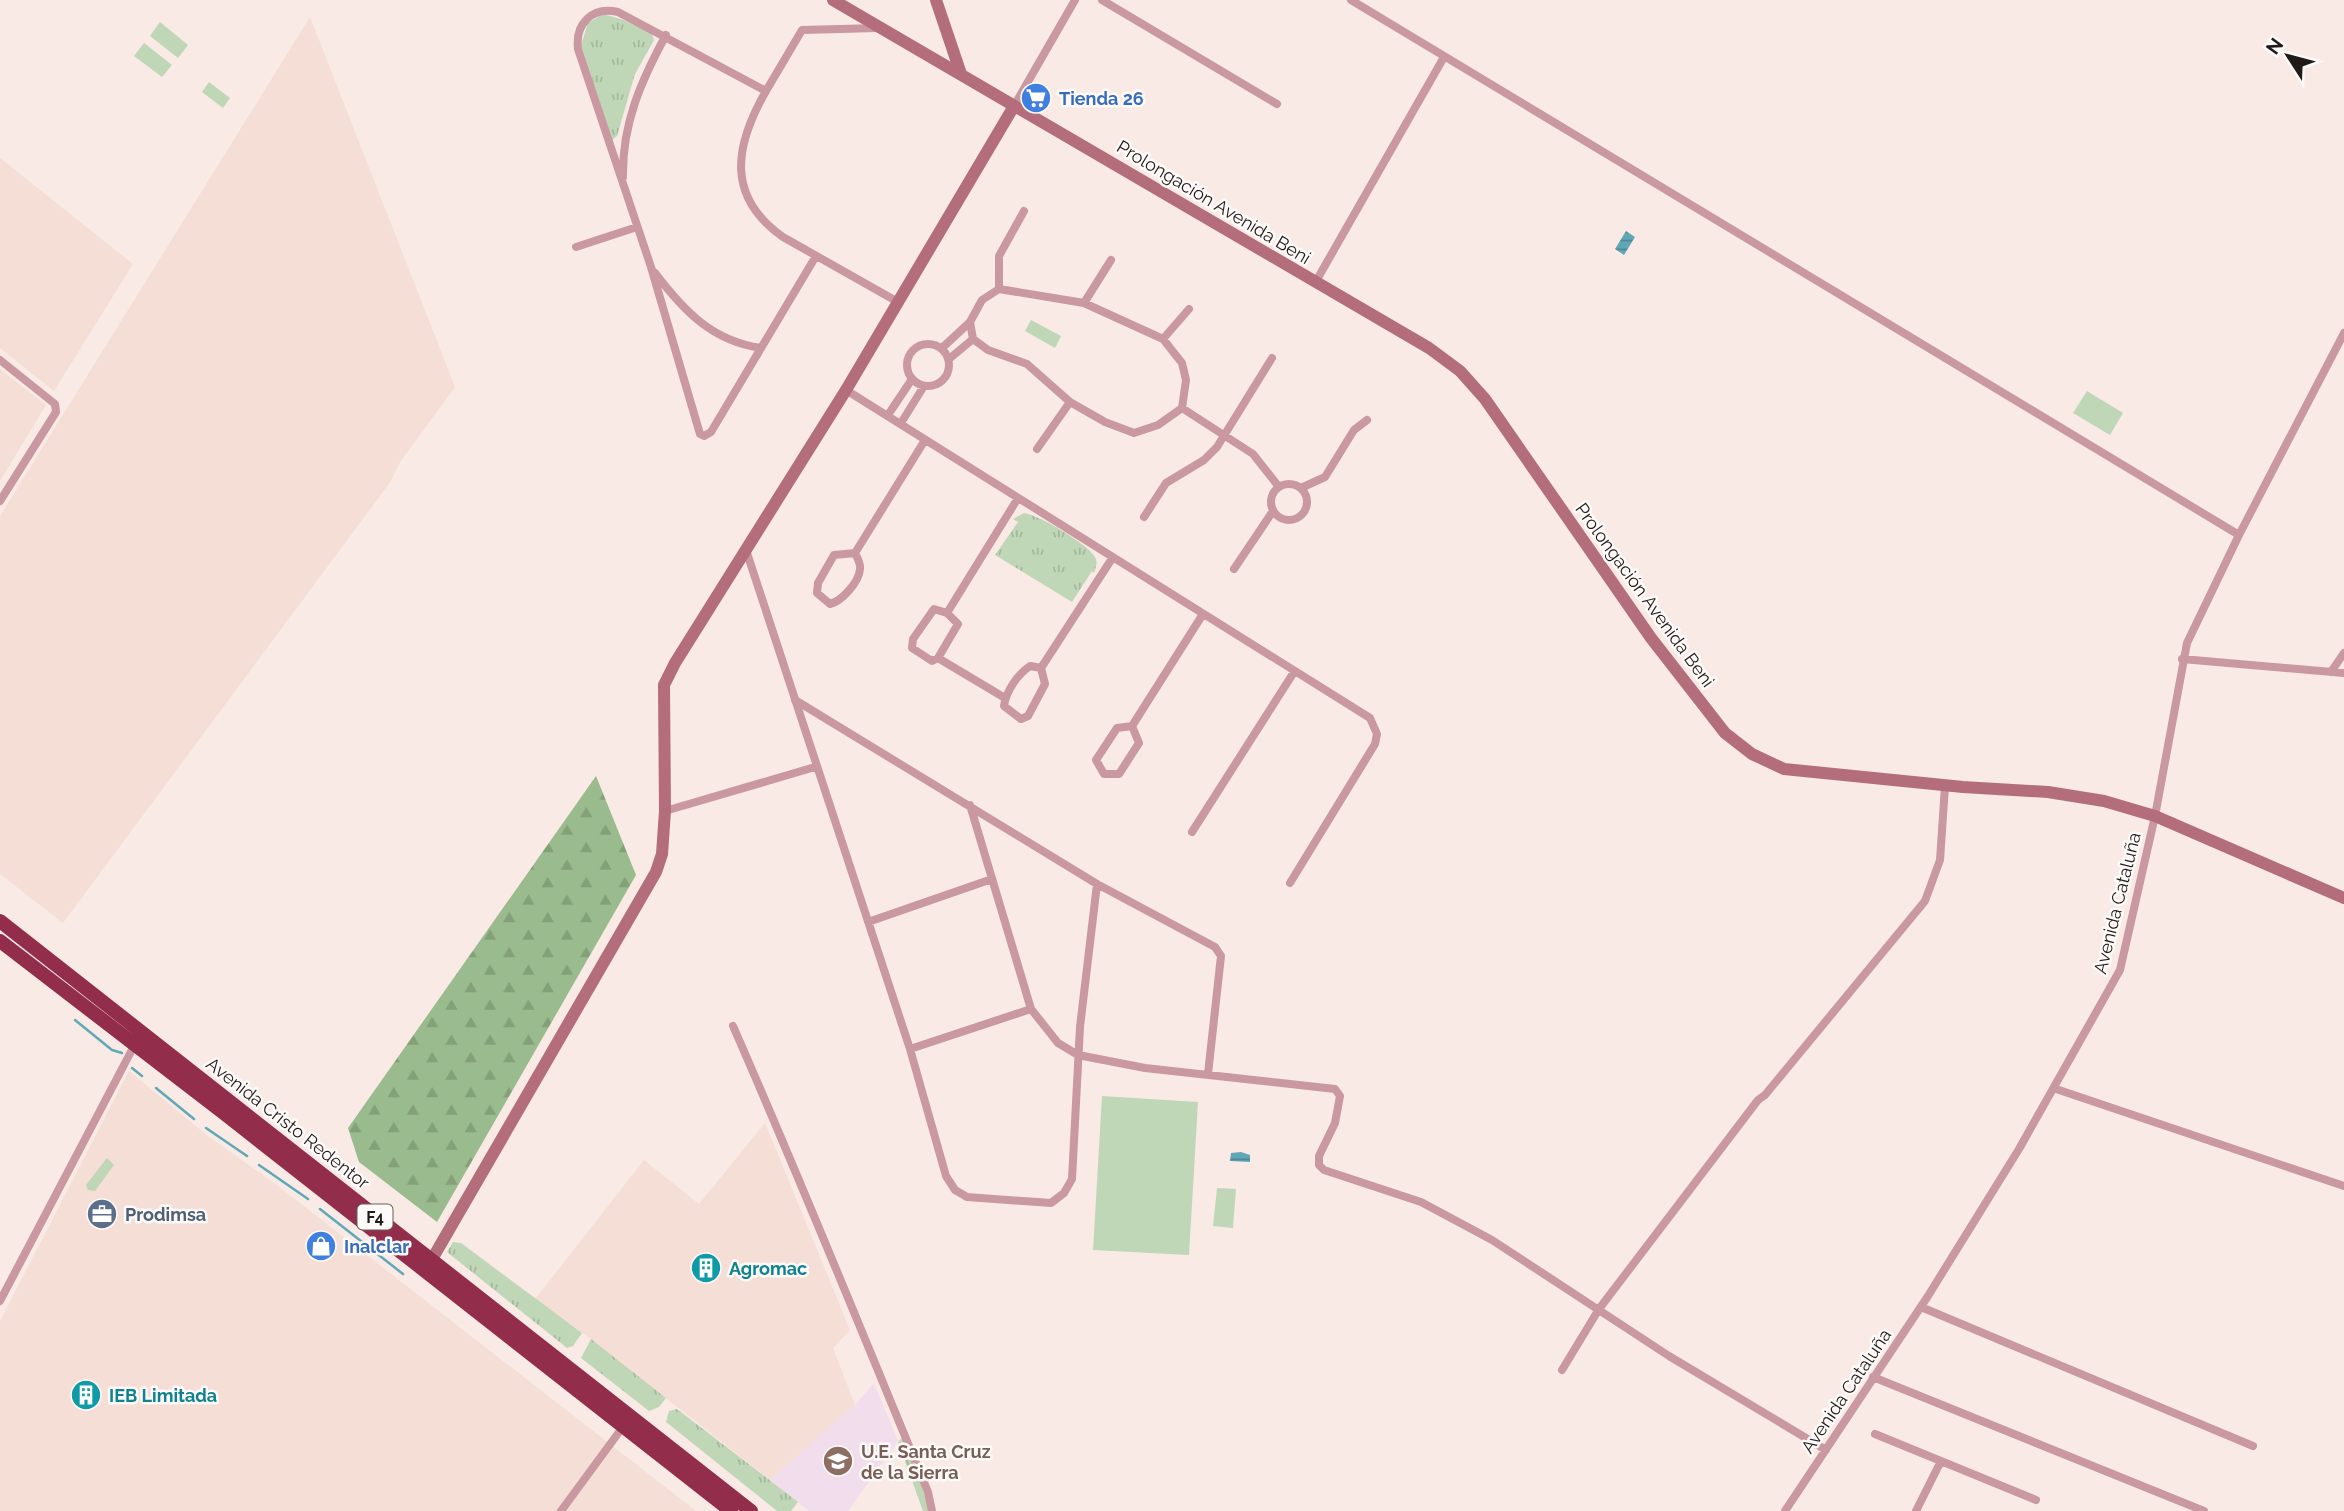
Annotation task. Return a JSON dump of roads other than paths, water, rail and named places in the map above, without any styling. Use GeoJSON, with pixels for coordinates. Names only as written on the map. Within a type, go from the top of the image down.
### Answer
{"type":"FeatureCollection","features":[{"type":"Feature","properties":{"kind":"highway","name":"Avenida Cristo Redentor"},"geometry":{"type":"LineString","coordinates":[[0,924],[751,1511]]}},
{"type":"Feature","properties":{"kind":"highway","name":"Avenida Cristo Redentor"},"geometry":{"type":"LineString","coordinates":[[0,942],[135,1044],[731,1511]]}},
{"type":"Feature","properties":{"kind":"street"},"geometry":{"type":"LineString","coordinates":[[833,0],[961,74]]}},
{"type":"Feature","properties":{"kind":"street"},"geometry":{"type":"LineString","coordinates":[[936,0],[961,74]]}},
{"type":"Feature","properties":{"kind":"street"},"geometry":{"type":"LineString","coordinates":[[431,1261],[656,872],[662,854],[665,811],[664,685],[846,390],[1075,0]]}},
{"type":"Feature","properties":{"kind":"street"},"geometry":{"type":"LineString","coordinates":[[1102,0],[1277,104]]}},
{"type":"Feature","properties":{"kind":"street"},"geometry":{"type":"LineString","coordinates":[[1350,0],[2239,535]]}},
{"type":"Feature","properties":{"kind":"street"},"geometry":{"type":"LineString","coordinates":[[766,92],[666,35],[611,10],[591,15],[578,33],[578,50],[651,267],[701,434],[704,436],[711,432],[816,256]]}},
{"type":"Feature","properties":{"kind":"street"},"geometry":{"type":"LineString","coordinates":[[881,27],[802,30],[746,130],[741,145],[741,178],[761,219],[783,237],[898,302]]}},
{"type":"Feature","properties":{"kind":"street"},"geometry":{"type":"LineString","coordinates":[[623,187],[624,146],[631,110],[666,35]]}},
{"type":"Feature","properties":{"kind":"street"},"geometry":{"type":"LineString","coordinates":[[1315,283],[1444,57]]}},
{"type":"Feature","properties":{"kind":"street","name":"Prolongación Avenida Beni"},"geometry":{"type":"LineString","coordinates":[[961,74],[1429,348],[1460,371],[1485,399],[1651,638],[1725,733],[1752,754],[1784,769],[1945,786],[2048,792],[2104,801],[2155,816],[2344,898]]}},
{"type":"Feature","properties":{"kind":"street"},"geometry":{"type":"LineString","coordinates":[[999,289],[999,256],[1024,211]]}},
{"type":"Feature","properties":{"kind":"street"},"geometry":{"type":"LineString","coordinates":[[576,247],[637,227]]}},
{"type":"Feature","properties":{"kind":"street"},"geometry":{"type":"LineString","coordinates":[[1084,303],[1111,260]]}},
{"type":"Feature","properties":{"kind":"street"},"geometry":{"type":"LineString","coordinates":[[651,267],[699,323],[728,340],[761,348]]}},
{"type":"Feature","properties":{"kind":"street"},"geometry":{"type":"LineString","coordinates":[[942,348],[970,322],[982,300],[999,289],[1084,303],[1163,339],[1182,363],[1186,380],[1182,408],[1158,425],[1134,433],[1105,422],[1070,402],[1027,364],[988,350],[973,339],[970,322]]}},
{"type":"Feature","properties":{"kind":"street"},"geometry":{"type":"LineString","coordinates":[[1163,339],[1189,309]]}},
{"type":"Feature","properties":{"kind":"street","name":"Avenida Cataluña"},"geometry":{"type":"LineString","coordinates":[[1785,1511],[1921,1307],[2056,1088],[2120,970],[2155,816],[2182,659],[2239,535],[2344,333]]}},
{"type":"Feature","properties":{"kind":"street"},"geometry":{"type":"LineString","coordinates":[[949,359],[973,339]]}},
{"type":"Feature","properties":{"kind":"street"},"geometry":{"type":"LineString","coordinates":[[922,344],[942,348],[949,359],[948,373],[944,379],[931,386],[924,386],[912,379],[907,366],[911,353],[922,344]]}},
{"type":"Feature","properties":{"kind":"street"},"geometry":{"type":"LineString","coordinates":[[1144,517],[1166,483],[1204,460],[1226,434],[1272,358]]}},
{"type":"Feature","properties":{"kind":"street"},"geometry":{"type":"LineString","coordinates":[[0,360],[55,404],[57,412],[0,501]]}},
{"type":"Feature","properties":{"kind":"street"},"geometry":{"type":"LineString","coordinates":[[888,415],[912,379]]}},
{"type":"Feature","properties":{"kind":"street"},"geometry":{"type":"LineString","coordinates":[[901,423],[924,386]]}},
{"type":"Feature","properties":{"kind":"street"},"geometry":{"type":"LineString","coordinates":[[846,390],[1370,718],[1377,734],[1375,744],[1290,883]]}},
{"type":"Feature","properties":{"kind":"street"},"geometry":{"type":"LineString","coordinates":[[1037,449],[1070,402]]}},
{"type":"Feature","properties":{"kind":"street"},"geometry":{"type":"LineString","coordinates":[[1182,408],[1226,434],[1253,454],[1279,486]]}},
{"type":"Feature","properties":{"kind":"street"},"geometry":{"type":"LineString","coordinates":[[1301,488],[1325,477],[1354,430],[1367,420]]}},
{"type":"Feature","properties":{"kind":"street"},"geometry":{"type":"LineString","coordinates":[[855,552],[834,555],[818,583],[817,593],[830,604],[843,597],[859,574],[855,552],[925,440]]}},
{"type":"Feature","properties":{"kind":"street"},"geometry":{"type":"LineString","coordinates":[[1234,569],[1273,511],[1272,495],[1279,486],[1290,484],[1301,488],[1307,499],[1301,516],[1283,519],[1273,511]]}},
{"type":"Feature","properties":{"kind":"street"},"geometry":{"type":"LineString","coordinates":[[947,612],[1018,498]]}},
{"type":"Feature","properties":{"kind":"street"},"geometry":{"type":"LineString","coordinates":[[746,550],[815,767],[910,1049],[946,1176],[954,1190],[967,1197],[1051,1203],[1064,1193],[1072,1179],[1078,1055],[1097,884]]}},
{"type":"Feature","properties":{"kind":"street"},"geometry":{"type":"LineString","coordinates":[[1041,668],[1030,666],[1021,671],[1005,698],[1004,706],[1021,719],[1028,716],[1045,684],[1041,668],[1113,557]]}},
{"type":"Feature","properties":{"kind":"street"},"geometry":{"type":"LineString","coordinates":[[934,609],[947,612],[958,624],[938,658],[932,661],[912,648],[913,639],[934,609]]}},
{"type":"Feature","properties":{"kind":"street"},"geometry":{"type":"LineString","coordinates":[[1132,726],[1203,614]]}},
{"type":"Feature","properties":{"kind":"street"},"geometry":{"type":"LineString","coordinates":[[2331,672],[2344,653]]}},
{"type":"Feature","properties":{"kind":"street"},"geometry":{"type":"LineString","coordinates":[[938,658],[1005,698]]}},
{"type":"Feature","properties":{"kind":"street"},"geometry":{"type":"LineString","coordinates":[[2182,659],[2344,673]]}},
{"type":"Feature","properties":{"kind":"street"},"geometry":{"type":"LineString","coordinates":[[1192,832],[1294,672]]}},
{"type":"Feature","properties":{"kind":"street"},"geometry":{"type":"LineString","coordinates":[[795,700],[1097,884],[1207,942],[1221,956],[1208,1074]]}},
{"type":"Feature","properties":{"kind":"street"},"geometry":{"type":"LineString","coordinates":[[1132,726],[1139,743],[1119,774],[1104,774],[1096,760],[1117,728],[1132,726]]}},
{"type":"Feature","properties":{"kind":"street"},"geometry":{"type":"LineString","coordinates":[[665,811],[815,767]]}},
{"type":"Feature","properties":{"kind":"street"},"geometry":{"type":"LineString","coordinates":[[1562,1370],[1599,1309],[1758,1100],[1765,1095],[1925,901],[1940,860],[1945,786]]}},
{"type":"Feature","properties":{"kind":"street"},"geometry":{"type":"LineString","coordinates":[[970,805],[1031,1009],[1058,1043],[1078,1055],[1145,1068],[1335,1089],[1340,1096],[1335,1123],[1319,1156],[1319,1165],[1324,1170],[1421,1202],[1492,1240],[1669,1356],[1826,1450]]}},
{"type":"Feature","properties":{"kind":"street"},"geometry":{"type":"LineString","coordinates":[[868,922],[992,879]]}},
{"type":"Feature","properties":{"kind":"street"},"geometry":{"type":"LineString","coordinates":[[910,1049],[1031,1009]]}},
{"type":"Feature","properties":{"kind":"street"},"geometry":{"type":"LineString","coordinates":[[733,1026],[806,1193],[869,1355],[929,1492],[932,1511]]}},
{"type":"Feature","properties":{"kind":"street"},"geometry":{"type":"LineString","coordinates":[[0,1301],[135,1044]]}},
{"type":"Feature","properties":{"kind":"street"},"geometry":{"type":"LineString","coordinates":[[2056,1088],[2344,1186]]}},
{"type":"Feature","properties":{"kind":"street"},"geometry":{"type":"LineString","coordinates":[[1921,1307],[2253,1446]]}},
{"type":"Feature","properties":{"kind":"street"},"geometry":{"type":"LineString","coordinates":[[1873,1377],[2204,1511]]}},
{"type":"Feature","properties":{"kind":"street"},"geometry":{"type":"LineString","coordinates":[[561,1511],[622,1427]]}},
{"type":"Feature","properties":{"kind":"street"},"geometry":{"type":"LineString","coordinates":[[1875,1434],[1940,1463],[2036,1500]]}},
{"type":"Feature","properties":{"kind":"street"},"geometry":{"type":"LineString","coordinates":[[1916,1511],[1940,1463]]}},
{"type":"Feature","properties":{"kind":"water"},"geometry":{"type":"Polygon","coordinates":[[[1626,231],[1635,237],[1624,255],[1615,249],[1626,231]]]}},
{"type":"Feature","properties":{"kind":"water"},"geometry":{"type":"Polygon","coordinates":[[[1231,1153],[1250,1155],[1250,1162],[1230,1161],[1231,1153]]]}},
{"type":"Feature","properties":{"kind":"waterway"},"geometry":{"type":"LineString","coordinates":[[75,1020],[112,1050],[122,1053]]}},
{"type":"Feature","properties":{"kind":"waterway"},"geometry":{"type":"LineString","coordinates":[[132,1068],[142,1076]]}},
{"type":"Feature","properties":{"kind":"waterway"},"geometry":{"type":"LineString","coordinates":[[156,1088],[194,1119]]}},
{"type":"Feature","properties":{"kind":"waterway"},"geometry":{"type":"LineString","coordinates":[[206,1128],[247,1156]]}},
{"type":"Feature","properties":{"kind":"waterway"},"geometry":{"type":"LineString","coordinates":[[259,1165],[308,1199]]}},
{"type":"Feature","properties":{"kind":"waterway"},"geometry":{"type":"LineString","coordinates":[[320,1209],[403,1274]]}},
{"type":"Feature","properties":{"kind":"place","name":"Tienda 26"},"geometry":{"type":"Point","coordinates":[1036,98]}},
{"type":"Feature","properties":{"kind":"place","name":"Prodimsa"},"geometry":{"type":"Point","coordinates":[102,1214]}},
{"type":"Feature","properties":{"kind":"place","name":"Inalclar"},"geometry":{"type":"Point","coordinates":[321,1246]}},
{"type":"Feature","properties":{"kind":"place","name":"Agromac"},"geometry":{"type":"Point","coordinates":[706,1268]}},
{"type":"Feature","properties":{"kind":"place","name":"IEB Limitada"},"geometry":{"type":"Point","coordinates":[86,1395]}},
{"type":"Feature","properties":{"kind":"place","name":"U.E. Santa Cruz de la Sierra"},"geometry":{"type":"Point","coordinates":[838,1461]}}]}
